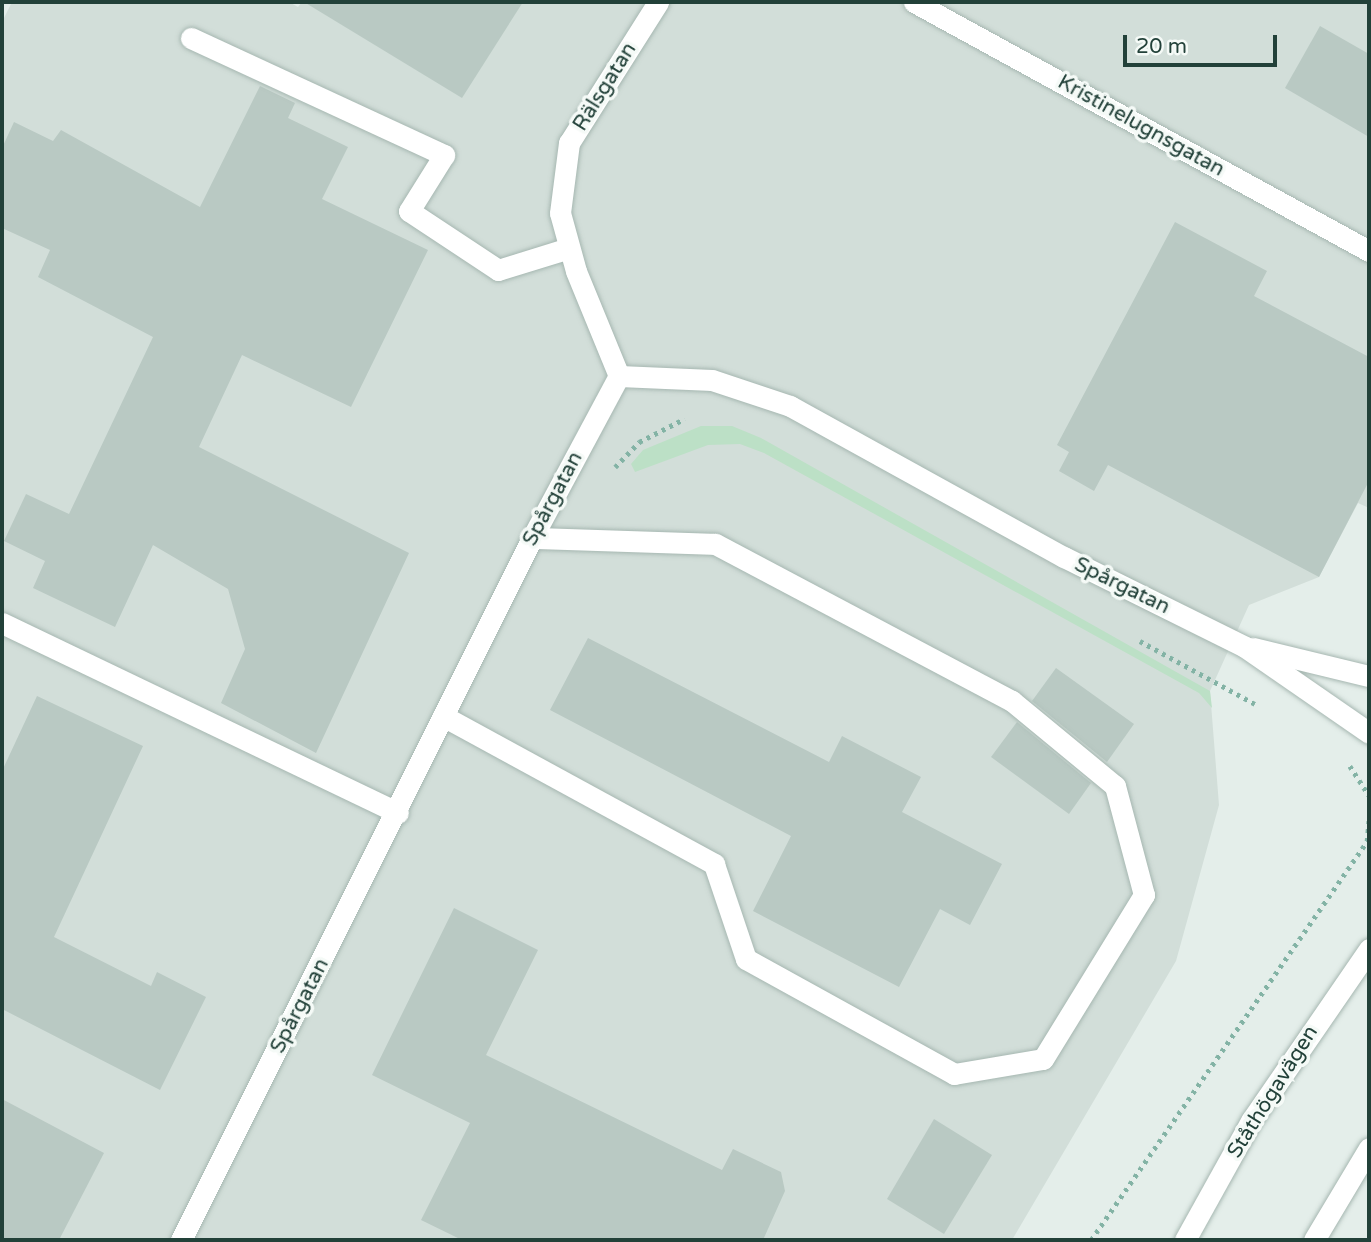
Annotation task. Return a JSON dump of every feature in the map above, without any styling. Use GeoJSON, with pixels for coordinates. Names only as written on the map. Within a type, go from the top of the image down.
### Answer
{"type":"FeatureCollection","features":[{"type":"Feature","properties":{"kind":"street","name":"Rälsgatan"},"geometry":{"type":"LineString","coordinates":[[619,376],[569,248],[561,213],[569,143],[658,2]]}},
{"type":"Feature","properties":{"kind":"street","name":"Kristinelugnsgatan"},"geometry":{"type":"LineString","coordinates":[[914,2],[1369,251]]}},
{"type":"Feature","properties":{"kind":"street"},"geometry":{"type":"LineString","coordinates":[[191,38],[444,155],[409,211],[498,270],[569,248]]}},
{"type":"Feature","properties":{"kind":"street","name":"Spårgatan"},"geometry":{"type":"LineString","coordinates":[[181,1240],[398,813],[531,538],[619,376],[712,380],[790,406],[1065,557],[1245,646],[1369,733]]}},
{"type":"Feature","properties":{"kind":"street"},"geometry":{"type":"LineString","coordinates":[[443,716],[714,864],[746,959],[954,1074],[1043,1059],[1143,895],[1115,786],[1012,701],[715,544],[531,538]]}},
{"type":"Feature","properties":{"kind":"street"},"geometry":{"type":"LineString","coordinates":[[2,622],[398,813]]}},
{"type":"Feature","properties":{"kind":"street","name":"Spårgatan"},"geometry":{"type":"LineString","coordinates":[[1245,646],[1369,676]]}},
{"type":"Feature","properties":{"kind":"street","name":"Ståthögavägen"},"geometry":{"type":"LineString","coordinates":[[1185,1240],[1251,1121],[1369,949]]}},
{"type":"Feature","properties":{"kind":"street"},"geometry":{"type":"LineString","coordinates":[[1314,1240],[1369,1148]]}},
{"type":"Feature","properties":{"kind":"path"},"geometry":{"type":"LineString","coordinates":[[577,455],[612,471],[639,442],[691,416]]}},
{"type":"Feature","properties":{"kind":"path"},"geometry":{"type":"LineString","coordinates":[[1136,638],[1269,711]]}},
{"type":"Feature","properties":{"kind":"path"},"geometry":{"type":"LineString","coordinates":[[1345,759],[1369,794]]}},
{"type":"Feature","properties":{"kind":"path"},"geometry":{"type":"LineString","coordinates":[[1091,1240],[1368,842],[1369,816]]}},
{"type":"Feature","properties":{"kind":"shaded area"},"geometry":{"type":"Polygon","coordinates":[[[12,2],[289,2],[298,7],[302,2],[1369,2],[1369,508],[1358,503],[1319,577],[1249,605],[1210,691],[1219,805],[1176,961],[1012,1240],[2,1240],[2,22],[12,2]]]}},
{"type":"Feature","properties":{"kind":"green space"},"geometry":{"type":"Polygon","coordinates":[[[701,426],[732,426],[761,438],[1210,691],[1212,708],[1199,693],[764,453],[740,444],[708,445],[635,472],[631,464],[643,450],[701,426]]]}},
{"type":"Feature","properties":{"kind":"building"},"geometry":{"type":"Polygon","coordinates":[[[304,2],[523,2],[462,98],[304,2]]]}},
{"type":"Feature","properties":{"kind":"building"},"geometry":{"type":"Polygon","coordinates":[[[1320,26],[1369,54],[1369,137],[1285,88],[1320,26]]]}},
{"type":"Feature","properties":{"kind":"building"},"geometry":{"type":"Polygon","coordinates":[[[260,86],[295,103],[288,118],[348,147],[322,199],[428,250],[351,407],[242,355],[199,447],[409,553],[316,753],[221,703],[245,649],[228,589],[153,545],[115,627],[33,588],[45,561],[4,541],[26,494],[69,514],[153,337],[38,277],[50,250],[2,228],[2,148],[14,122],[53,141],[61,130],[200,207],[260,86]]]}},
{"type":"Feature","properties":{"kind":"building"},"geometry":{"type":"Polygon","coordinates":[[[1175,222],[1267,271],[1254,296],[1369,357],[1369,481],[1319,577],[1108,465],[1094,491],[1059,471],[1069,452],[1057,445],[1175,222]]]}},
{"type":"Feature","properties":{"kind":"building"},"geometry":{"type":"Polygon","coordinates":[[[588,638],[829,762],[842,736],[921,777],[902,812],[1002,864],[970,925],[940,909],[899,987],[753,911],[791,836],[550,710],[588,638]]]}},
{"type":"Feature","properties":{"kind":"building"},"geometry":{"type":"Polygon","coordinates":[[[1056,668],[1134,724],[1107,762],[1032,701],[1056,668]]]}},
{"type":"Feature","properties":{"kind":"building"},"geometry":{"type":"Polygon","coordinates":[[[37,696],[143,746],[54,937],[151,986],[157,972],[206,997],[160,1090],[2,1009],[2,771],[37,696]]]}},
{"type":"Feature","properties":{"kind":"building"},"geometry":{"type":"Polygon","coordinates":[[[1017,722],[1091,783],[1069,814],[991,757],[1017,722]]]}},
{"type":"Feature","properties":{"kind":"building"},"geometry":{"type":"Polygon","coordinates":[[[454,908],[538,950],[486,1055],[722,1170],[733,1149],[781,1172],[785,1191],[763,1240],[462,1240],[421,1220],[470,1123],[372,1075],[454,908]]]}},
{"type":"Feature","properties":{"kind":"building"},"geometry":{"type":"Polygon","coordinates":[[[2,1099],[104,1153],[59,1240],[2,1240],[2,1099]]]}},
{"type":"Feature","properties":{"kind":"building"},"geometry":{"type":"Polygon","coordinates":[[[934,1119],[992,1155],[944,1234],[887,1199],[934,1119]]]}}]}
